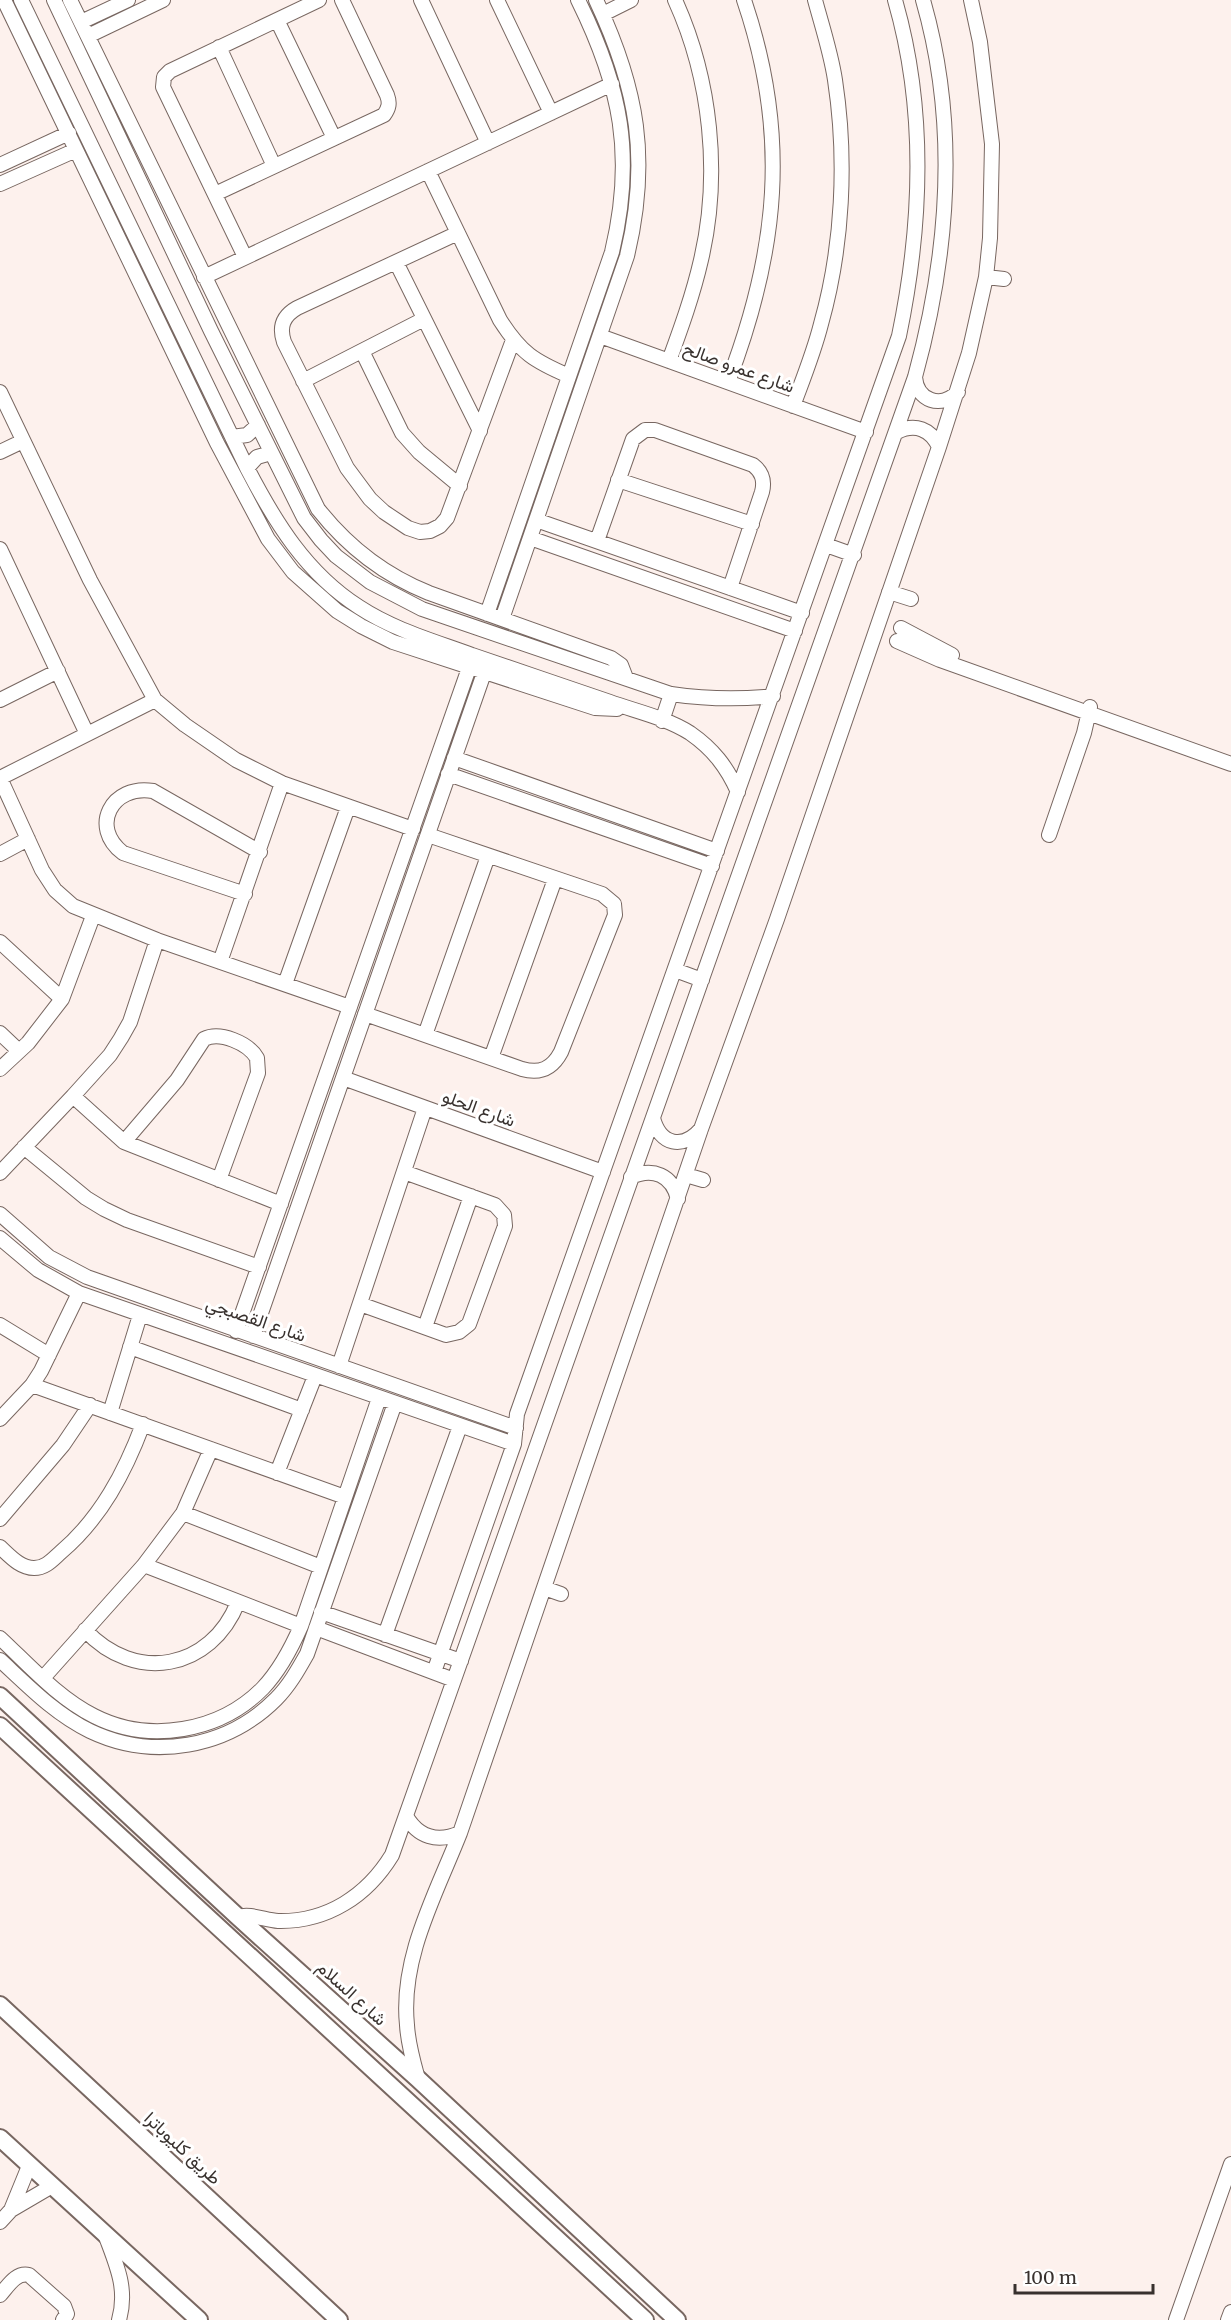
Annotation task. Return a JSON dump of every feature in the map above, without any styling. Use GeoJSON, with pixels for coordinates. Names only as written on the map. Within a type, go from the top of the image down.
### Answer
{"type":"FeatureCollection","features":[{"type":"Feature","properties":{"kind":"main road","name":"شارع السلام"},"geometry":{"type":"LineString","coordinates":[[0,1696],[677,2320]]}},
{"type":"Feature","properties":{"kind":"main road"},"geometry":{"type":"LineString","coordinates":[[0,1726],[645,2320]]}},
{"type":"Feature","properties":{"kind":"main road","name":"طريق كليوباترا"},"geometry":{"type":"LineString","coordinates":[[0,2005],[339,2320]]}},
{"type":"Feature","properties":{"kind":"main road"},"geometry":{"type":"LineString","coordinates":[[426,2117],[442,2102]]}},
{"type":"Feature","properties":{"kind":"main road"},"geometry":{"type":"LineString","coordinates":[[0,2138],[199,2320]]}},
{"type":"Feature","properties":{"kind":"street"},"geometry":{"type":"LineString","coordinates":[[4,0],[217,443],[275,549],[293,572],[337,610],[361,626],[625,707],[688,732],[711,748],[728,770],[738,792]]}},
{"type":"Feature","properties":{"kind":"street"},"geometry":{"type":"LineString","coordinates":[[21,0],[247,468],[269,510],[303,558],[339,593],[360,608],[400,629],[416,643],[469,668],[595,708],[625,707]]}},
{"type":"Feature","properties":{"kind":"street"},"geometry":{"type":"LineString","coordinates":[[54,0],[271,453],[304,518],[336,556],[370,582],[422,609],[671,694],[706,699],[741,700],[772,696]]}},
{"type":"Feature","properties":{"kind":"street"},"geometry":{"type":"LineString","coordinates":[[70,0],[318,509],[334,529],[363,556],[401,580],[429,593],[610,658],[621,665],[626,678]]}},
{"type":"Feature","properties":{"kind":"street"},"geometry":{"type":"LineString","coordinates":[[88,36],[163,0]]}},
{"type":"Feature","properties":{"kind":"street"},"geometry":{"type":"LineString","coordinates":[[245,257],[163,87],[163,82],[170,71],[319,0]]}},
{"type":"Feature","properties":{"kind":"street"},"geometry":{"type":"LineString","coordinates":[[215,195],[384,115],[388,109],[389,102],[342,0]]}},
{"type":"Feature","properties":{"kind":"street"},"geometry":{"type":"LineString","coordinates":[[421,0],[488,143]]}},
{"type":"Feature","properties":{"kind":"street"},"geometry":{"type":"LineString","coordinates":[[497,0],[551,113]]}},
{"type":"Feature","properties":{"kind":"street"},"geometry":{"type":"LineString","coordinates":[[487,614],[612,252],[621,206],[622,138],[612,84],[599,44],[578,0]]}},
{"type":"Feature","properties":{"kind":"street"},"geometry":{"type":"LineString","coordinates":[[502,620],[627,256],[637,207],[638,133],[629,84],[614,37],[596,0]]}},
{"type":"Feature","properties":{"kind":"street"},"geometry":{"type":"LineString","coordinates":[[603,14],[631,0]]}},
{"type":"Feature","properties":{"kind":"street"},"geometry":{"type":"LineString","coordinates":[[669,361],[701,259],[711,188],[707,116],[702,83],[692,46],[675,0]]}},
{"type":"Feature","properties":{"kind":"street"},"geometry":{"type":"LineString","coordinates":[[728,382],[755,304],[765,263],[774,184],[774,144],[769,103],[758,45],[744,0]]}},
{"type":"Feature","properties":{"kind":"street"},"geometry":{"type":"LineString","coordinates":[[793,406],[822,324],[831,284],[840,202],[839,120],[835,79],[815,0]]}},
{"type":"Feature","properties":{"kind":"street"},"geometry":{"type":"LineString","coordinates":[[434,1672],[514,1444],[517,1414],[899,336],[909,282],[918,199],[918,145],[912,74],[895,0]]}},
{"type":"Feature","properties":{"kind":"street"},"geometry":{"type":"LineString","coordinates":[[238,1917],[246,1915],[271,1920],[302,1920],[349,1902],[362,1893],[384,1869],[392,1855],[406,1816],[631,1177],[854,555],[915,377],[930,324],[937,285],[944,235],[946,190],[942,101],[936,56],[923,0]]}},
{"type":"Feature","properties":{"kind":"street"},"geometry":{"type":"LineString","coordinates":[[418,2079],[406,2024],[406,1996],[417,1941],[460,1833],[701,1129],[777,920],[958,392],[969,352],[986,277],[990,238],[992,144],[980,42],[971,0]]}},
{"type":"Feature","properties":{"kind":"street"},"geometry":{"type":"LineString","coordinates":[[81,22],[125,1]]}},
{"type":"Feature","properties":{"kind":"street"},"geometry":{"type":"LineString","coordinates":[[104,12],[110,25]]}},
{"type":"Feature","properties":{"kind":"street"},"geometry":{"type":"LineString","coordinates":[[277,20],[334,138]]}},
{"type":"Feature","properties":{"kind":"street"},"geometry":{"type":"LineString","coordinates":[[219,48],[274,166]]}},
{"type":"Feature","properties":{"kind":"street"},"geometry":{"type":"LineString","coordinates":[[33,59],[47,52]]}},
{"type":"Feature","properties":{"kind":"street"},"geometry":{"type":"LineString","coordinates":[[204,277],[612,84]]}},
{"type":"Feature","properties":{"kind":"street"},"geometry":{"type":"LineString","coordinates":[[0,165],[69,133]]}},
{"type":"Feature","properties":{"kind":"street"},"geometry":{"type":"LineString","coordinates":[[43,145],[50,161]]}},
{"type":"Feature","properties":{"kind":"street"},"geometry":{"type":"LineString","coordinates":[[0,184],[76,150]]}},
{"type":"Feature","properties":{"kind":"street"},"geometry":{"type":"LineString","coordinates":[[428,171],[500,320],[513,340],[529,357],[569,376]]}},
{"type":"Feature","properties":{"kind":"street"},"geometry":{"type":"LineString","coordinates":[[160,221],[174,214]]}},
{"type":"Feature","properties":{"kind":"street"},"geometry":{"type":"LineString","coordinates":[[458,233],[297,308],[284,318],[281,334],[352,476],[370,500],[408,528],[420,532],[430,531],[440,526],[447,518],[513,340]]}},
{"type":"Feature","properties":{"kind":"street"},"geometry":{"type":"LineString","coordinates":[[396,262],[480,431]]}},
{"type":"Feature","properties":{"kind":"street"},"geometry":{"type":"LineString","coordinates":[[986,277],[1005,279]]}},
{"type":"Feature","properties":{"kind":"street"},"geometry":{"type":"LineString","coordinates":[[154,310],[168,302]]}},
{"type":"Feature","properties":{"kind":"street"},"geometry":{"type":"LineString","coordinates":[[303,381],[424,319]]}},
{"type":"Feature","properties":{"kind":"street"},"geometry":{"type":"LineString","coordinates":[[211,331],[227,322]]}},
{"type":"Feature","properties":{"kind":"street","name":"شارع عمرو صالح"},"geometry":{"type":"LineString","coordinates":[[600,336],[866,432]]}},
{"type":"Feature","properties":{"kind":"street"},"geometry":{"type":"LineString","coordinates":[[362,351],[402,433],[419,452],[460,486]]}},
{"type":"Feature","properties":{"kind":"street"},"geometry":{"type":"LineString","coordinates":[[915,377],[919,392],[931,401],[946,401],[958,392]]}},
{"type":"Feature","properties":{"kind":"street"},"geometry":{"type":"LineString","coordinates":[[0,392],[90,580],[156,700],[236,760],[282,783],[413,829]]}},
{"type":"Feature","properties":{"kind":"street"},"geometry":{"type":"LineString","coordinates":[[232,437],[247,435],[258,425]]}},
{"type":"Feature","properties":{"kind":"street"},"geometry":{"type":"LineString","coordinates":[[897,432],[905,428],[922,429],[936,439],[939,447]]}},
{"type":"Feature","properties":{"kind":"street"},"geometry":{"type":"LineString","coordinates":[[597,542],[633,439],[640,431],[656,430],[753,465],[764,479],[764,486],[730,588]]}},
{"type":"Feature","properties":{"kind":"street"},"geometry":{"type":"LineString","coordinates":[[549,436],[564,441]]}},
{"type":"Feature","properties":{"kind":"street"},"geometry":{"type":"LineString","coordinates":[[0,452],[23,441]]}},
{"type":"Feature","properties":{"kind":"street"},"geometry":{"type":"LineString","coordinates":[[247,468],[257,457],[271,453]]}},
{"type":"Feature","properties":{"kind":"street"},"geometry":{"type":"LineString","coordinates":[[618,480],[752,524]]}},
{"type":"Feature","properties":{"kind":"street"},"geometry":{"type":"LineString","coordinates":[[537,520],[802,613]]}},
{"type":"Feature","properties":{"kind":"street"},"geometry":{"type":"LineString","coordinates":[[275,549],[287,538]]}},
{"type":"Feature","properties":{"kind":"street"},"geometry":{"type":"LineString","coordinates":[[530,538],[795,631]]}},
{"type":"Feature","properties":{"kind":"street"},"geometry":{"type":"LineString","coordinates":[[826,545],[854,555]]}},
{"type":"Feature","properties":{"kind":"street"},"geometry":{"type":"LineString","coordinates":[[0,549],[87,734]]}},
{"type":"Feature","properties":{"kind":"street"},"geometry":{"type":"LineString","coordinates":[[495,589],[511,595]]}},
{"type":"Feature","properties":{"kind":"street"},"geometry":{"type":"LineString","coordinates":[[889,592],[911,599]]}},
{"type":"Feature","properties":{"kind":"street"},"geometry":{"type":"LineString","coordinates":[[422,609],[429,593]]}},
{"type":"Feature","properties":{"kind":"street"},"geometry":{"type":"LineString","coordinates":[[899,634],[1231,764]]}},
{"type":"Feature","properties":{"kind":"street"},"geometry":{"type":"LineString","coordinates":[[236,1331],[469,668]]}},
{"type":"Feature","properties":{"kind":"street"},"geometry":{"type":"LineString","coordinates":[[0,700],[57,671]]}},
{"type":"Feature","properties":{"kind":"street"},"geometry":{"type":"LineString","coordinates":[[253,1336],[484,673]]}},
{"type":"Feature","properties":{"kind":"street"},"geometry":{"type":"LineString","coordinates":[[662,721],[671,694]]}},
{"type":"Feature","properties":{"kind":"street"},"geometry":{"type":"LineString","coordinates":[[460,695],[474,700]]}},
{"type":"Feature","properties":{"kind":"street"},"geometry":{"type":"LineString","coordinates":[[156,700],[0,778],[42,870],[55,890],[73,906],[93,916],[350,1007]]}},
{"type":"Feature","properties":{"kind":"street"},"geometry":{"type":"LineString","coordinates":[[1089,709],[1231,755]]}},
{"type":"Feature","properties":{"kind":"street"},"geometry":{"type":"LineString","coordinates":[[1049,835],[1084,733],[1089,709]]}},
{"type":"Feature","properties":{"kind":"street"},"geometry":{"type":"LineString","coordinates":[[454,758],[717,851]]}},
{"type":"Feature","properties":{"kind":"street"},"geometry":{"type":"LineString","coordinates":[[448,774],[712,866]]}},
{"type":"Feature","properties":{"kind":"street"},"geometry":{"type":"LineString","coordinates":[[220,962],[282,783]]}},
{"type":"Feature","properties":{"kind":"street"},"geometry":{"type":"LineString","coordinates":[[245,894],[123,853],[111,840],[107,829],[107,817],[111,806],[119,797],[130,791],[153,790],[260,852]]}},
{"type":"Feature","properties":{"kind":"street"},"geometry":{"type":"LineString","coordinates":[[285,984],[348,807]]}},
{"type":"Feature","properties":{"kind":"street"},"geometry":{"type":"LineString","coordinates":[[365,1014],[532,1071],[550,1067],[556,1061],[615,915],[614,904],[607,897],[428,835]]}},
{"type":"Feature","properties":{"kind":"street"},"geometry":{"type":"LineString","coordinates":[[0,854],[28,839]]}},
{"type":"Feature","properties":{"kind":"street"},"geometry":{"type":"LineString","coordinates":[[425,1035],[489,856]]}},
{"type":"Feature","properties":{"kind":"street"},"geometry":{"type":"LineString","coordinates":[[491,1058],[555,879]]}},
{"type":"Feature","properties":{"kind":"street"},"geometry":{"type":"LineString","coordinates":[[0,1069],[52,1014],[62,999],[93,916]]}},
{"type":"Feature","properties":{"kind":"street"},"geometry":{"type":"LineString","coordinates":[[379,926],[394,931]]}},
{"type":"Feature","properties":{"kind":"street"},"geometry":{"type":"LineString","coordinates":[[0,1173],[73,1096],[121,1038],[130,1022],[158,940]]}},
{"type":"Feature","properties":{"kind":"street"},"geometry":{"type":"LineString","coordinates":[[0,942],[62,999]]}},
{"type":"Feature","properties":{"kind":"street"},"geometry":{"type":"LineString","coordinates":[[675,970],[702,980]]}},
{"type":"Feature","properties":{"kind":"street"},"geometry":{"type":"LineString","coordinates":[[0,1033],[19,1051]]}},
{"type":"Feature","properties":{"kind":"street"},"geometry":{"type":"LineString","coordinates":[[124,1142],[178,1079],[204,1039],[218,1035],[247,1046],[258,1058],[258,1073],[219,1180]]}},
{"type":"Feature","properties":{"kind":"street","name":"شارع الحلو"},"geometry":{"type":"LineString","coordinates":[[342,1078],[603,1172]]}},
{"type":"Feature","properties":{"kind":"street"},"geometry":{"type":"LineString","coordinates":[[73,1096],[124,1142],[281,1203]]}},
{"type":"Feature","properties":{"kind":"street"},"geometry":{"type":"LineString","coordinates":[[339,1366],[425,1108]]}},
{"type":"Feature","properties":{"kind":"street"},"geometry":{"type":"LineString","coordinates":[[652,1118],[656,1129],[663,1137],[673,1142],[684,1142],[694,1137],[701,1129]]}},
{"type":"Feature","properties":{"kind":"street"},"geometry":{"type":"LineString","coordinates":[[24,1147],[86,1198],[104,1209],[127,1220],[259,1267]]}},
{"type":"Feature","properties":{"kind":"street"},"geometry":{"type":"LineString","coordinates":[[360,1304],[446,1335],[459,1332],[469,1324],[505,1226],[504,1215],[500,1208],[404,1172]]}},
{"type":"Feature","properties":{"kind":"street"},"geometry":{"type":"LineString","coordinates":[[631,1177],[641,1173],[661,1174],[670,1180],[676,1189],[678,1199]]}},
{"type":"Feature","properties":{"kind":"street"},"geometry":{"type":"LineString","coordinates":[[686,1175],[703,1180]]}},
{"type":"Feature","properties":{"kind":"street"},"geometry":{"type":"LineString","coordinates":[[425,1327],[471,1196]]}},
{"type":"Feature","properties":{"kind":"street","name":"شارع القصبجي"},"geometry":{"type":"LineString","coordinates":[[0,1214],[32,1243],[67,1268],[236,1331],[516,1428]]}},
{"type":"Feature","properties":{"kind":"street","name":"شارع القصبجي"},"geometry":{"type":"LineString","coordinates":[[0,1238],[38,1270],[79,1293],[514,1444]]}},
{"type":"Feature","properties":{"kind":"street"},"geometry":{"type":"LineString","coordinates":[[0,1419],[32,1385],[50,1355],[79,1293]]}},
{"type":"Feature","properties":{"kind":"street"},"geometry":{"type":"LineString","coordinates":[[244,1309],[260,1315]]}},
{"type":"Feature","properties":{"kind":"street"},"geometry":{"type":"LineString","coordinates":[[110,1413],[140,1315]]}},
{"type":"Feature","properties":{"kind":"street"},"geometry":{"type":"LineString","coordinates":[[189,1332],[194,1316]]}},
{"type":"Feature","properties":{"kind":"street"},"geometry":{"type":"LineString","coordinates":[[0,1325],[50,1355]]}},
{"type":"Feature","properties":{"kind":"street"},"geometry":{"type":"LineString","coordinates":[[130,1347],[302,1410]]}},
{"type":"Feature","properties":{"kind":"street"},"geometry":{"type":"LineString","coordinates":[[277,1473],[315,1376]]}},
{"type":"Feature","properties":{"kind":"street"},"geometry":{"type":"LineString","coordinates":[[32,1385],[345,1497]]}},
{"type":"Feature","properties":{"kind":"street"},"geometry":{"type":"LineString","coordinates":[[0,1638],[76,1706],[116,1725],[138,1730],[183,1729],[205,1724],[245,1703],[277,1671],[301,1626],[379,1398]]}},
{"type":"Feature","properties":{"kind":"street"},"geometry":{"type":"LineString","coordinates":[[0,1660],[48,1704],[91,1731],[114,1740],[141,1745],[187,1746],[211,1740],[235,1730],[258,1716],[278,1698],[294,1677],[307,1654],[395,1403]]}},
{"type":"Feature","properties":{"kind":"street"},"geometry":{"type":"LineString","coordinates":[[0,1519],[63,1445],[90,1406]]}},
{"type":"Feature","properties":{"kind":"street"},"geometry":{"type":"LineString","coordinates":[[474,1431],[479,1415]]}},
{"type":"Feature","properties":{"kind":"street"},"geometry":{"type":"LineString","coordinates":[[0,1547],[19,1564],[38,1568],[44,1566],[71,1544],[94,1517],[116,1484],[130,1457],[142,1424]]}},
{"type":"Feature","properties":{"kind":"street"},"geometry":{"type":"LineString","coordinates":[[385,1635],[460,1426]]}},
{"type":"Feature","properties":{"kind":"street"},"geometry":{"type":"LineString","coordinates":[[43,1678],[144,1565],[183,1513],[211,1449]]}},
{"type":"Feature","properties":{"kind":"street"},"geometry":{"type":"LineString","coordinates":[[183,1513],[321,1567]]}},
{"type":"Feature","properties":{"kind":"street"},"geometry":{"type":"LineString","coordinates":[[144,1565],[301,1626]]}},
{"type":"Feature","properties":{"kind":"street"},"geometry":{"type":"LineString","coordinates":[[544,1588],[561,1594]]}},
{"type":"Feature","properties":{"kind":"street"},"geometry":{"type":"LineString","coordinates":[[86,1630],[105,1648],[123,1658],[143,1663],[170,1662],[196,1653],[218,1637],[238,1602]]}},
{"type":"Feature","properties":{"kind":"street"},"geometry":{"type":"LineString","coordinates":[[321,1612],[461,1661]]}},
{"type":"Feature","properties":{"kind":"street"},"geometry":{"type":"LineString","coordinates":[[315,1628],[454,1680]]}},
{"type":"Feature","properties":{"kind":"street"},"geometry":{"type":"LineString","coordinates":[[406,1816],[411,1825],[429,1837],[450,1837],[460,1833]]}},
{"type":"Feature","properties":{"kind":"street"},"geometry":{"type":"LineString","coordinates":[[1176,2320],[1231,2164]]}},
{"type":"Feature","properties":{"kind":"street"},"geometry":{"type":"LineString","coordinates":[[11,2210],[29,2166]]}},
{"type":"Feature","properties":{"kind":"street"},"geometry":{"type":"LineString","coordinates":[[0,2222],[11,2210],[52,2186]]}},
{"type":"Feature","properties":{"kind":"street"},"geometry":{"type":"LineString","coordinates":[[105,2235],[117,2264],[122,2284],[119,2320]]}},
{"type":"Feature","properties":{"kind":"street"},"geometry":{"type":"LineString","coordinates":[[0,2295],[17,2277],[29,2275],[64,2306],[67,2314],[63,2320]]}},
{"type":"Feature","properties":{"kind":"street"},"geometry":{"type":"LineString","coordinates":[[1228,2320],[1231,2312]]}}]}
